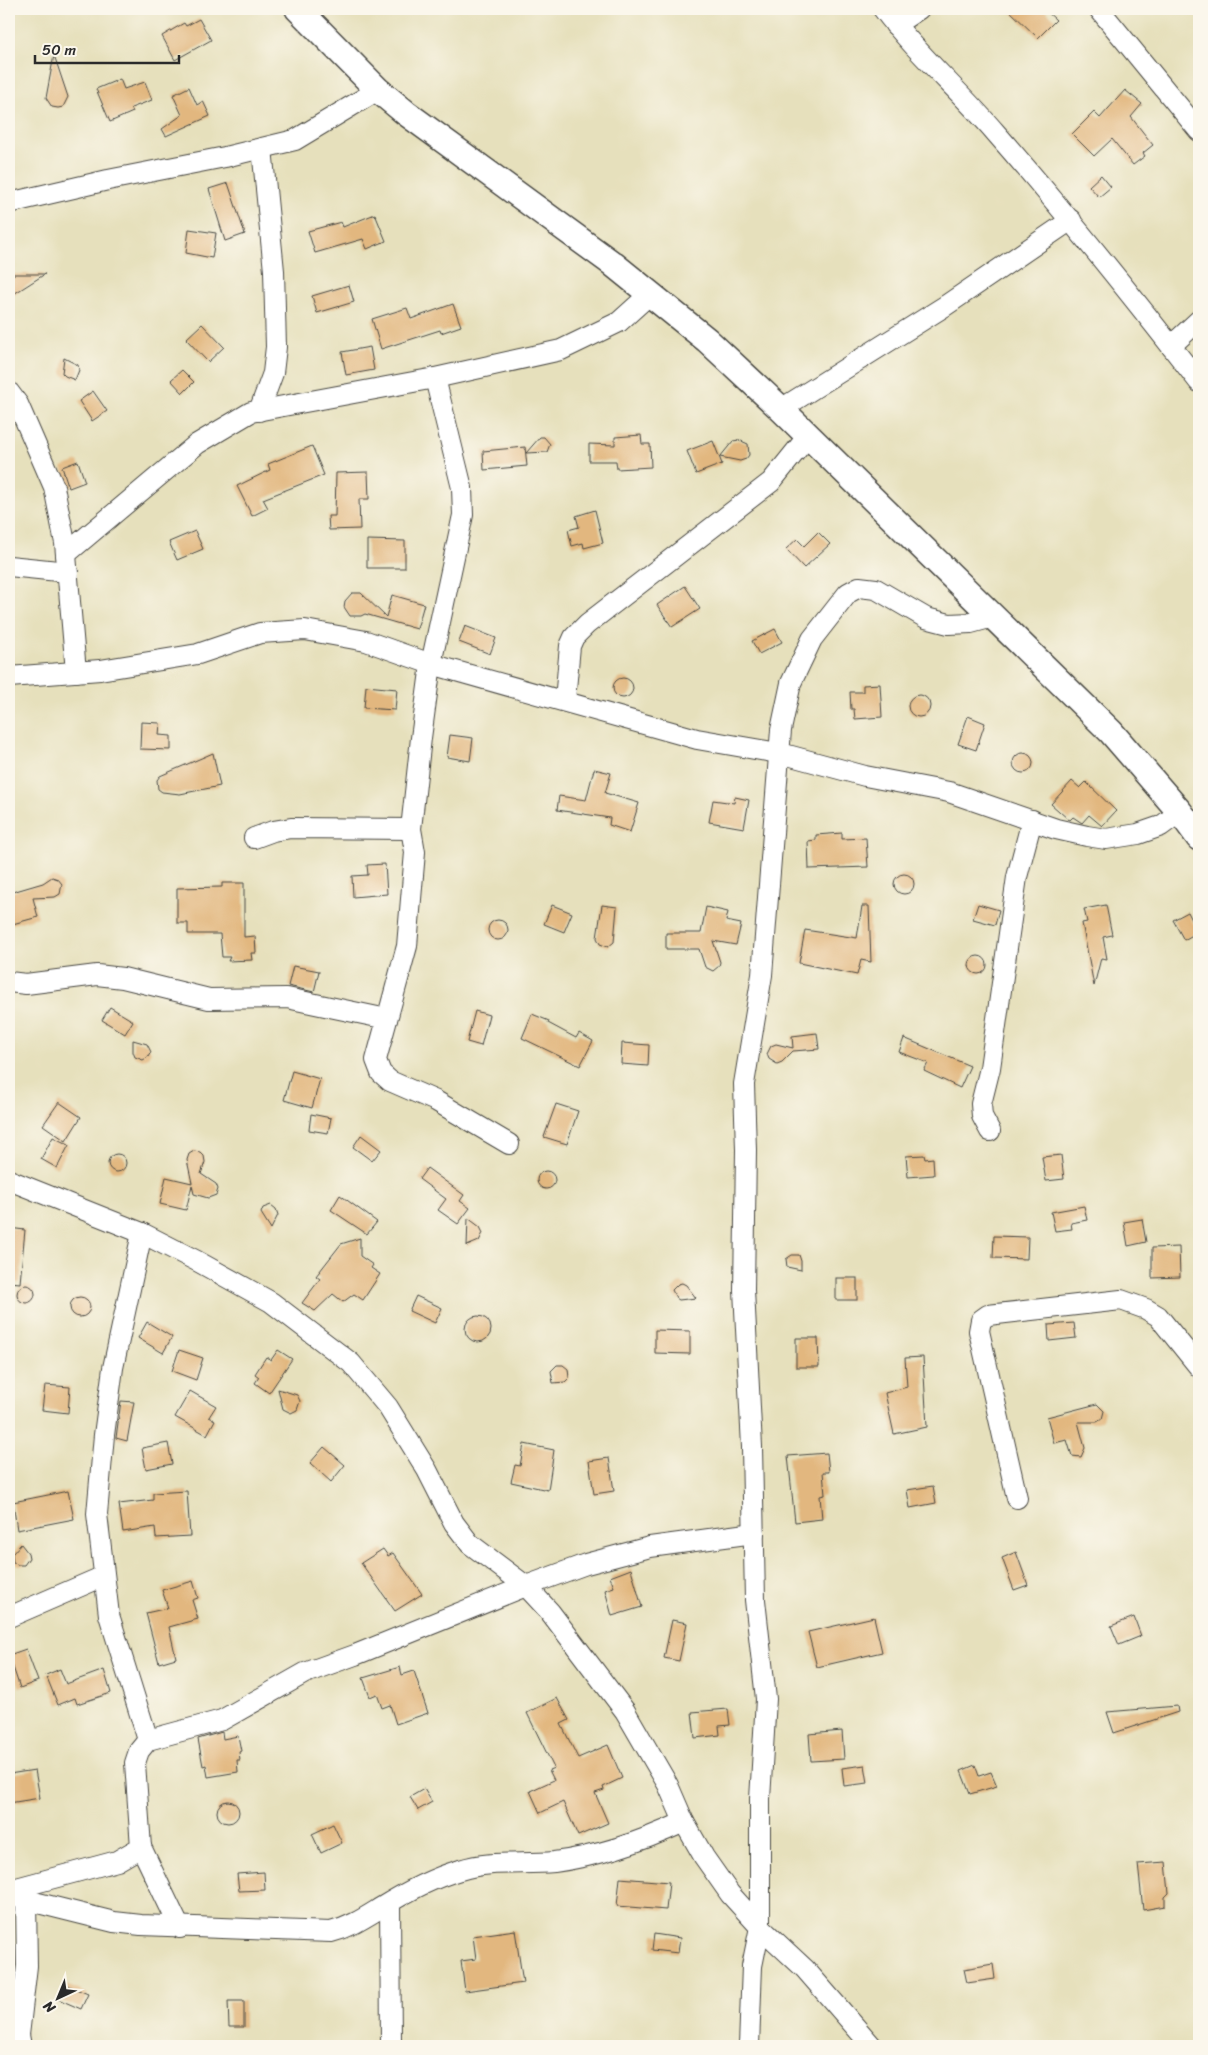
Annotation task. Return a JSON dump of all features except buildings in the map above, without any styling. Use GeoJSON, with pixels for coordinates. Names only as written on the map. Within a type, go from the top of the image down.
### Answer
{"type":"FeatureCollection","features":[{"type":"Feature","properties":{"kind":"street"},"geometry":{"type":"LineString","coordinates":[[298,9],[378,90],[529,205],[613,264],[707,340],[781,409],[1111,732],[1180,812],[1199,838]]}},
{"type":"Feature","properties":{"kind":"street"},"geometry":{"type":"LineString","coordinates":[[883,9],[895,25],[991,127],[1071,220],[1199,382]]}},
{"type":"Feature","properties":{"kind":"street"},"geometry":{"type":"LineString","coordinates":[[895,25],[919,9]]}},
{"type":"Feature","properties":{"kind":"street"},"geometry":{"type":"LineString","coordinates":[[1099,9],[1199,131]]}},
{"type":"Feature","properties":{"kind":"street"},"geometry":{"type":"LineString","coordinates":[[9,203],[295,140],[378,90]]}},
{"type":"Feature","properties":{"kind":"street"},"geometry":{"type":"LineString","coordinates":[[258,411],[273,373],[276,347],[274,271],[262,148]]}},
{"type":"Feature","properties":{"kind":"street"},"geometry":{"type":"LineString","coordinates":[[781,409],[937,311],[1071,220]]}},
{"type":"Feature","properties":{"kind":"street"},"geometry":{"type":"LineString","coordinates":[[9,566],[67,563],[198,444],[229,424],[258,411],[435,378],[561,350],[619,322],[650,294]]}},
{"type":"Feature","properties":{"kind":"street"},"geometry":{"type":"LineString","coordinates":[[1171,346],[1199,320]]}},
{"type":"Feature","properties":{"kind":"street"},"geometry":{"type":"LineString","coordinates":[[435,378],[462,488],[463,515],[432,664],[411,829],[415,852],[406,946],[376,1060],[381,1073],[390,1081],[436,1101],[509,1144]]}},
{"type":"Feature","properties":{"kind":"street"},"geometry":{"type":"LineString","coordinates":[[9,392],[18,404],[54,487],[67,563],[76,672]]}},
{"type":"Feature","properties":{"kind":"street"},"geometry":{"type":"LineString","coordinates":[[565,700],[570,646],[574,637],[587,624],[771,482],[808,436]]}},
{"type":"Feature","properties":{"kind":"street"},"geometry":{"type":"LineString","coordinates":[[749,2046],[752,1966],[760,1927],[760,1799],[766,1698],[755,1600],[744,1290],[746,1150],[744,1084],[762,975],[778,753],[792,683],[812,639],[848,593],[859,588],[876,589],[926,618],[949,624],[971,623],[993,617]]}},
{"type":"Feature","properties":{"kind":"street"},"geometry":{"type":"LineString","coordinates":[[9,677],[100,670],[198,654],[260,633],[305,630],[366,641],[432,664],[565,700],[697,739],[778,753],[865,776],[949,792],[1056,828],[1106,839],[1138,834],[1162,826],[1180,812]]}},
{"type":"Feature","properties":{"kind":"street"},"geometry":{"type":"LineString","coordinates":[[990,1132],[982,1116],[981,1104],[990,1068],[1017,877],[1032,820]]}},
{"type":"Feature","properties":{"kind":"street"},"geometry":{"type":"LineString","coordinates":[[254,838],[273,831],[291,828],[411,829]]}},
{"type":"Feature","properties":{"kind":"street"},"geometry":{"type":"LineString","coordinates":[[9,982],[26,984],[97,975],[123,978],[209,999],[287,998],[387,1019]]}},
{"type":"Feature","properties":{"kind":"street"},"geometry":{"type":"LineString","coordinates":[[9,1180],[142,1233],[271,1302],[351,1363],[398,1422],[427,1470],[454,1523],[470,1544],[526,1586],[550,1612],[625,1711],[668,1785],[684,1822],[724,1887],[760,1927],[804,1968],[872,2046]]}},
{"type":"Feature","properties":{"kind":"street"},"geometry":{"type":"LineString","coordinates":[[142,1233],[113,1368],[104,1435],[98,1514],[109,1615],[148,1740]]}},
{"type":"Feature","properties":{"kind":"street"},"geometry":{"type":"LineString","coordinates":[[1017,1498],[979,1331],[981,1320],[988,1315],[1121,1300],[1146,1309],[1158,1316],[1199,1366]]}},
{"type":"Feature","properties":{"kind":"street"},"geometry":{"type":"LineString","coordinates":[[180,1928],[142,1847],[135,1763],[139,1751],[148,1740],[222,1720],[305,1673],[364,1652],[526,1586],[586,1564],[650,1547],[754,1533]]}},
{"type":"Feature","properties":{"kind":"street"},"geometry":{"type":"LineString","coordinates":[[9,1617],[104,1576]]}},
{"type":"Feature","properties":{"kind":"street"},"geometry":{"type":"LineString","coordinates":[[14,1895],[114,1922],[180,1928],[331,1932],[364,1920],[430,1881],[462,1869],[486,1864],[555,1862],[586,1856],[646,1840],[684,1822]]}},
{"type":"Feature","properties":{"kind":"street"},"geometry":{"type":"LineString","coordinates":[[14,1895],[116,1861],[142,1847]]}},
{"type":"Feature","properties":{"kind":"street"},"geometry":{"type":"LineString","coordinates":[[14,1895],[27,1966],[19,2035],[20,2046]]}},
{"type":"Feature","properties":{"kind":"street"},"geometry":{"type":"LineString","coordinates":[[390,1903],[391,2046]]}}]}
